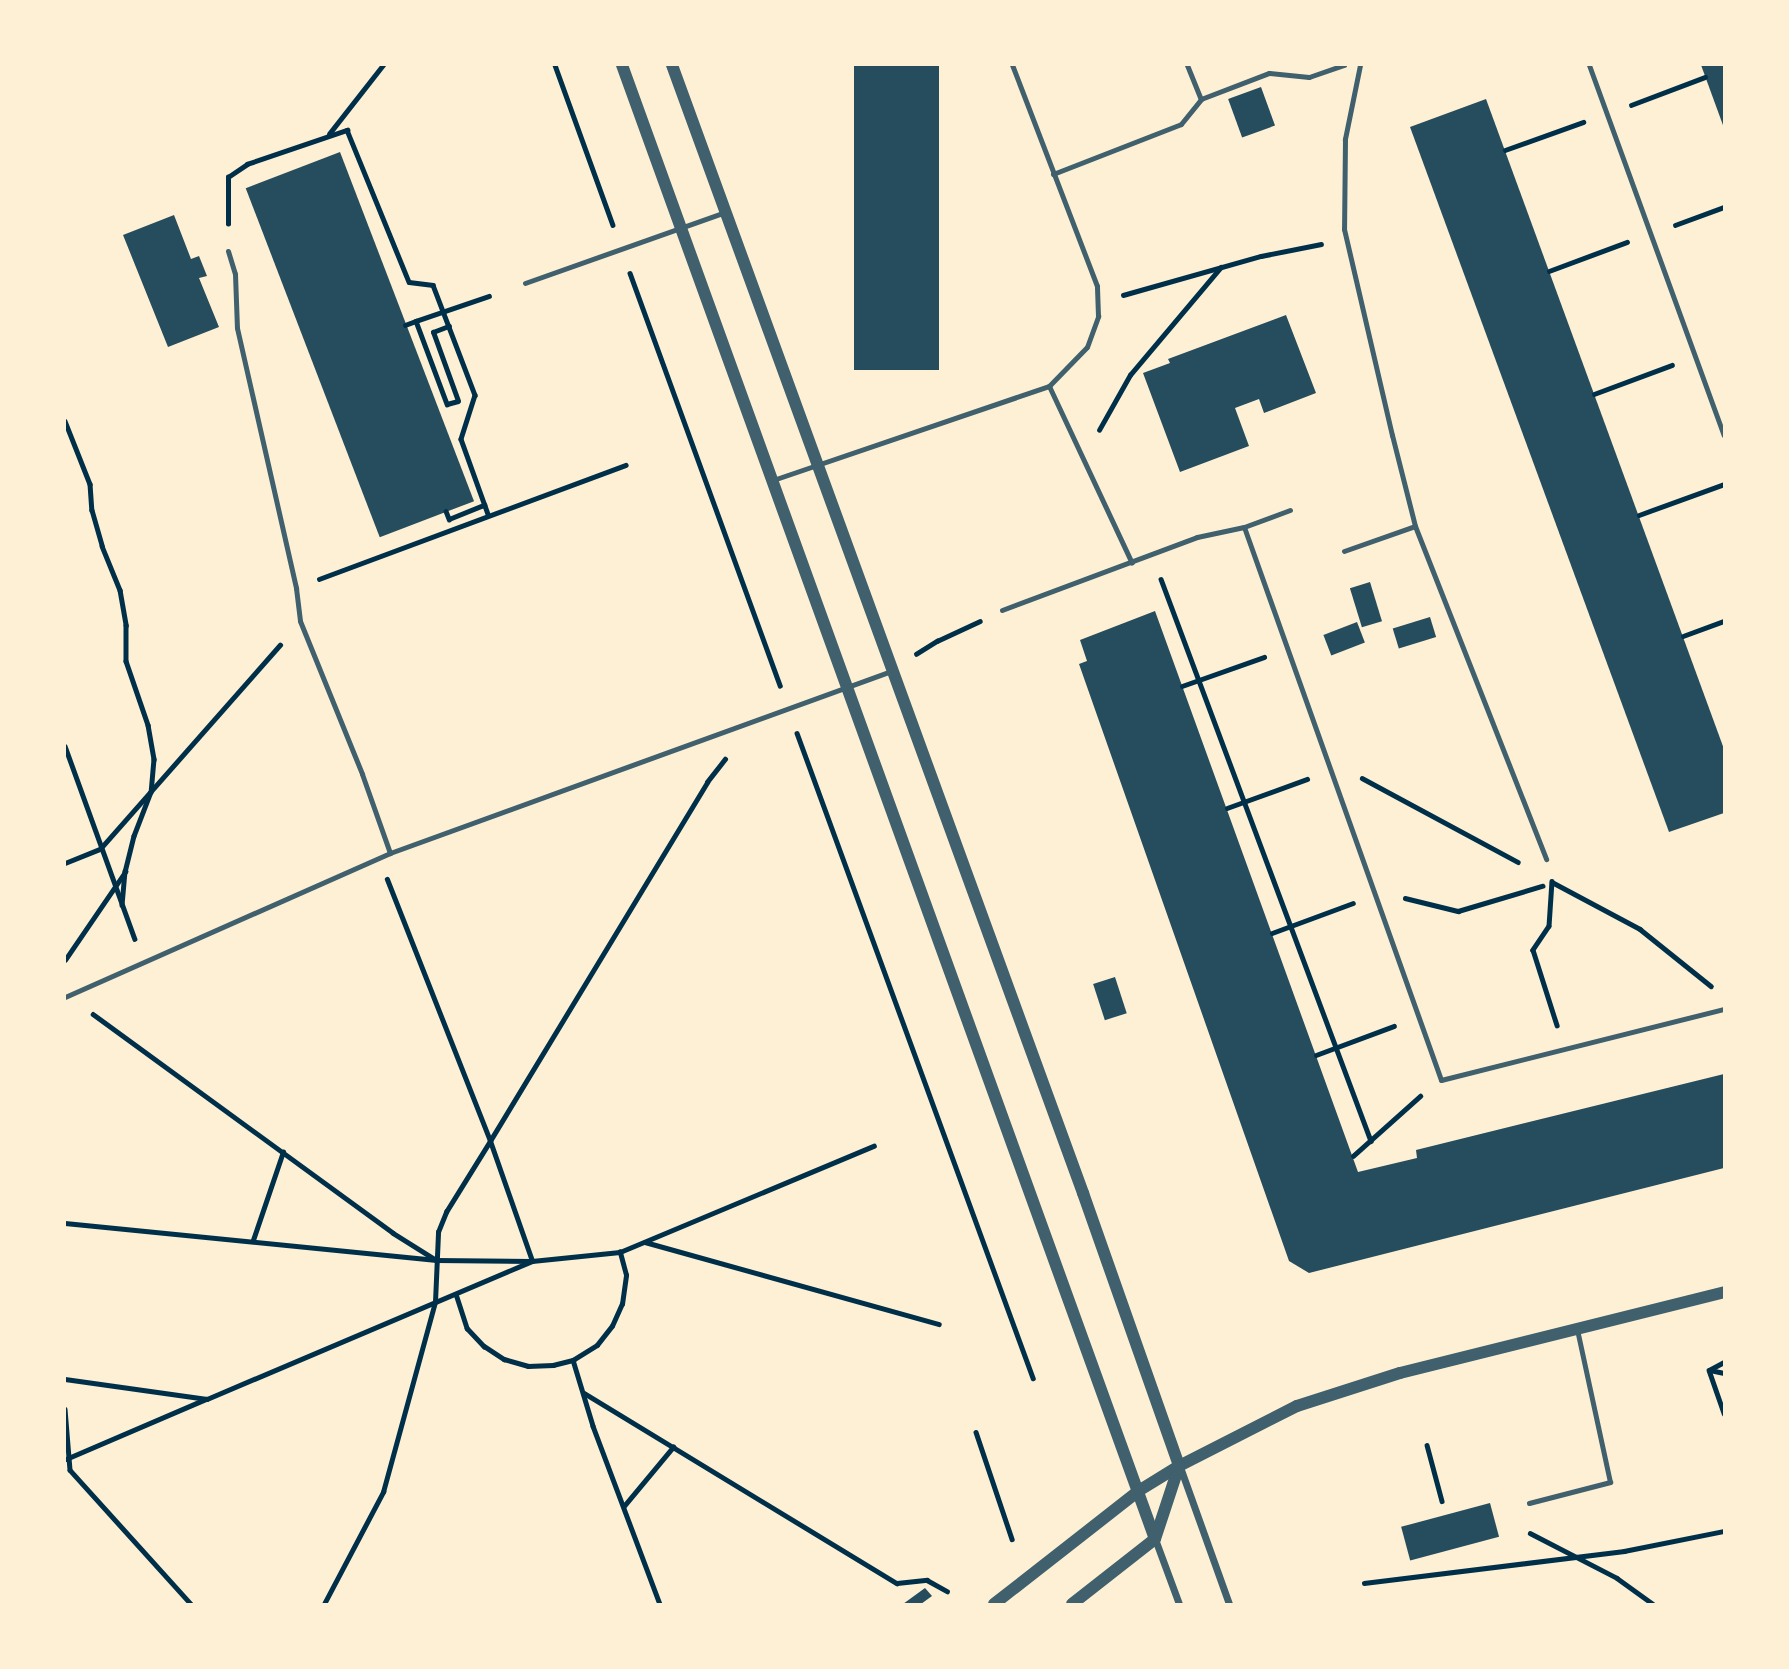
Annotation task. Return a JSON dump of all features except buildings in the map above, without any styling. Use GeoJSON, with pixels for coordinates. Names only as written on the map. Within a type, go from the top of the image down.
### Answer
{"type":"FeatureCollection","features":[{"type":"Feature","properties":{"kind":"street"},"geometry":{"type":"LineString","coordinates":[[622,65],[1140,1490],[1179,1604]]}},
{"type":"Feature","properties":{"kind":"street"},"geometry":{"type":"LineString","coordinates":[[672,65],[1229,1604]]}},
{"type":"Feature","properties":{"kind":"street"},"geometry":{"type":"LineString","coordinates":[[994,1604],[1140,1490],[1179,1466],[1297,1406],[1344,1389],[1724,1293]]}},
{"type":"Feature","properties":{"kind":"street"},"geometry":{"type":"LineString","coordinates":[[1072,1604],[1155,1539],[1179,1466]]}},
{"type":"Feature","properties":{"kind":"lane"},"geometry":{"type":"LineString","coordinates":[[773,480],[1049,386],[1087,347],[1098,316],[1097,286],[1012,65]]}},
{"type":"Feature","properties":{"kind":"lane"},"geometry":{"type":"LineString","coordinates":[[1187,65],[1201,99]]}},
{"type":"Feature","properties":{"kind":"lane"},"geometry":{"type":"LineString","coordinates":[[1053,174],[1181,124],[1201,99],[1269,73],[1308,77],[1344,65]]}},
{"type":"Feature","properties":{"kind":"lane"},"geometry":{"type":"LineString","coordinates":[[1360,65],[1345,139],[1346,239],[1415,526],[1546,859]]}},
{"type":"Feature","properties":{"kind":"lane"},"geometry":{"type":"LineString","coordinates":[[1589,65],[1724,435]]}},
{"type":"Feature","properties":{"kind":"lane"},"geometry":{"type":"LineString","coordinates":[[525,283],[726,212]]}},
{"type":"Feature","properties":{"kind":"lane"},"geometry":{"type":"LineString","coordinates":[[228,251],[235,274],[237,328],[296,588],[300,621],[362,774],[390,853]]}},
{"type":"Feature","properties":{"kind":"lane"},"geometry":{"type":"LineString","coordinates":[[1049,386],[1132,563]]}},
{"type":"Feature","properties":{"kind":"lane"},"geometry":{"type":"LineString","coordinates":[[1002,610],[1197,537],[1244,527],[1290,510]]}},
{"type":"Feature","properties":{"kind":"lane"},"geometry":{"type":"LineString","coordinates":[[1344,551],[1415,526]]}},
{"type":"Feature","properties":{"kind":"lane"},"geometry":{"type":"LineString","coordinates":[[1244,527],[1441,1080],[1724,1009]]}},
{"type":"Feature","properties":{"kind":"lane"},"geometry":{"type":"LineString","coordinates":[[65,997],[390,853],[892,670]]}},
{"type":"Feature","properties":{"kind":"lane"},"geometry":{"type":"LineString","coordinates":[[1529,1503],[1610,1482],[1577,1329]]}},
{"type":"Feature","properties":{"kind":"path"},"geometry":{"type":"LineString","coordinates":[[328,134],[383,65]]}},
{"type":"Feature","properties":{"kind":"path"},"geometry":{"type":"LineString","coordinates":[[228,251],[228,177],[247,164],[328,134],[347,130],[409,282],[433,285],[475,395],[461,439],[488,514]]}},
{"type":"Feature","properties":{"kind":"path"},"geometry":{"type":"LineString","coordinates":[[1097,303],[1222,266],[1346,239]]}},
{"type":"Feature","properties":{"kind":"path"},"geometry":{"type":"LineString","coordinates":[[1086,464],[1103,419],[1130,375],[1222,266]]}},
{"type":"Feature","properties":{"kind":"path"},"geometry":{"type":"LineString","coordinates":[[405,325],[489,296]]}},
{"type":"Feature","properties":{"kind":"path"},"geometry":{"type":"LineString","coordinates":[[416,321],[447,404],[458,401],[433,332],[449,326]]}},
{"type":"Feature","properties":{"kind":"path"},"geometry":{"type":"LineString","coordinates":[[1594,394],[1696,356]]}},
{"type":"Feature","properties":{"kind":"path"},"geometry":{"type":"LineString","coordinates":[[65,421],[90,484],[92,510],[120,590],[126,625],[126,662],[148,724],[154,759],[151,792],[134,835],[125,871],[122,905]]}},
{"type":"Feature","properties":{"kind":"path"},"geometry":{"type":"LineString","coordinates":[[296,588],[488,514],[626,465]]}},
{"type":"Feature","properties":{"kind":"path"},"geometry":{"type":"LineString","coordinates":[[1639,516],[1724,484]]}},
{"type":"Feature","properties":{"kind":"path"},"geometry":{"type":"LineString","coordinates":[[446,511],[449,519],[484,505]]}},
{"type":"Feature","properties":{"kind":"path"},"geometry":{"type":"LineString","coordinates":[[1152,555],[1371,1142]]}},
{"type":"Feature","properties":{"kind":"path"},"geometry":{"type":"LineString","coordinates":[[892,670],[937,640],[1002,610]]}},
{"type":"Feature","properties":{"kind":"path"},"geometry":{"type":"LineString","coordinates":[[65,863],[100,849],[300,621]]}},
{"type":"Feature","properties":{"kind":"path"},"geometry":{"type":"LineString","coordinates":[[1683,636],[1724,621]]}},
{"type":"Feature","properties":{"kind":"path"},"geometry":{"type":"LineString","coordinates":[[1182,686],[1287,649]]}},
{"type":"Feature","properties":{"kind":"path"},"geometry":{"type":"LineString","coordinates":[[65,746],[100,849],[144,963]]}},
{"type":"Feature","properties":{"kind":"path"},"geometry":{"type":"LineString","coordinates":[[324,1604],[383,1492],[435,1302],[438,1232],[446,1212],[707,782],[732,750]]}},
{"type":"Feature","properties":{"kind":"path"},"geometry":{"type":"LineString","coordinates":[[1227,808],[1330,770]]}},
{"type":"Feature","properties":{"kind":"path"},"geometry":{"type":"LineString","coordinates":[[1546,859],[1553,883],[1549,926],[1534,950],[1564,1049]]}},
{"type":"Feature","properties":{"kind":"path"},"geometry":{"type":"LineString","coordinates":[[65,960],[125,871]]}},
{"type":"Feature","properties":{"kind":"path"},"geometry":{"type":"LineString","coordinates":[[387,880],[490,1141],[532,1261]]}},
{"type":"Feature","properties":{"kind":"path"},"geometry":{"type":"LineString","coordinates":[[1272,933],[1375,894],[1458,911],[1553,883]]}},
{"type":"Feature","properties":{"kind":"path"},"geometry":{"type":"LineString","coordinates":[[87,1009],[393,1233],[436,1260]]}},
{"type":"Feature","properties":{"kind":"path"},"geometry":{"type":"LineString","coordinates":[[1316,1055],[1418,1017]]}},
{"type":"Feature","properties":{"kind":"path"},"geometry":{"type":"LineString","coordinates":[[1353,1156],[1440,1078]]}},
{"type":"Feature","properties":{"kind":"path"},"geometry":{"type":"LineString","coordinates":[[65,1223],[436,1260],[532,1261],[620,1252],[874,1146]]}},
{"type":"Feature","properties":{"kind":"path"},"geometry":{"type":"LineString","coordinates":[[253,1241],[283,1152]]}},
{"type":"Feature","properties":{"kind":"path"},"geometry":{"type":"LineString","coordinates":[[644,1241],[939,1324]]}},
{"type":"Feature","properties":{"kind":"path"},"geometry":{"type":"LineString","coordinates":[[456,1294],[467,1328],[484,1346],[504,1359],[528,1366],[553,1365],[573,1360],[597,1345],[612,1326],[622,1304],[626,1275],[620,1252]]}},
{"type":"Feature","properties":{"kind":"path"},"geometry":{"type":"LineString","coordinates":[[66,1459],[532,1261]]}},
{"type":"Feature","properties":{"kind":"path"},"geometry":{"type":"LineString","coordinates":[[573,1360],[593,1426],[660,1604]]}},
{"type":"Feature","properties":{"kind":"path"},"geometry":{"type":"LineString","coordinates":[[1709,1370],[1724,1362]]}},
{"type":"Feature","properties":{"kind":"path"},"geometry":{"type":"LineString","coordinates":[[1709,1370],[1724,1373]]}},
{"type":"Feature","properties":{"kind":"path"},"geometry":{"type":"LineString","coordinates":[[1709,1370],[1724,1413]]}},
{"type":"Feature","properties":{"kind":"path"},"geometry":{"type":"LineString","coordinates":[[65,1379],[207,1399]]}},
{"type":"Feature","properties":{"kind":"path"},"geometry":{"type":"LineString","coordinates":[[584,1393],[897,1583],[927,1580],[947,1591]]}},
{"type":"Feature","properties":{"kind":"path"},"geometry":{"type":"LineString","coordinates":[[65,1409],[66,1459],[70,1470],[191,1604]]}},
{"type":"Feature","properties":{"kind":"path"},"geometry":{"type":"LineString","coordinates":[[976,1432],[1012,1539]]}},
{"type":"Feature","properties":{"kind":"path"},"geometry":{"type":"LineString","coordinates":[[1427,1445],[1442,1501]]}},
{"type":"Feature","properties":{"kind":"path"},"geometry":{"type":"LineString","coordinates":[[623,1507],[673,1447]]}},
{"type":"Feature","properties":{"kind":"path"},"geometry":{"type":"LineString","coordinates":[[1364,1583],[1574,1558],[1724,1531]]}},
{"type":"Feature","properties":{"kind":"path"},"geometry":{"type":"LineString","coordinates":[[1530,1533],[1617,1578],[1653,1604]]}}]}
